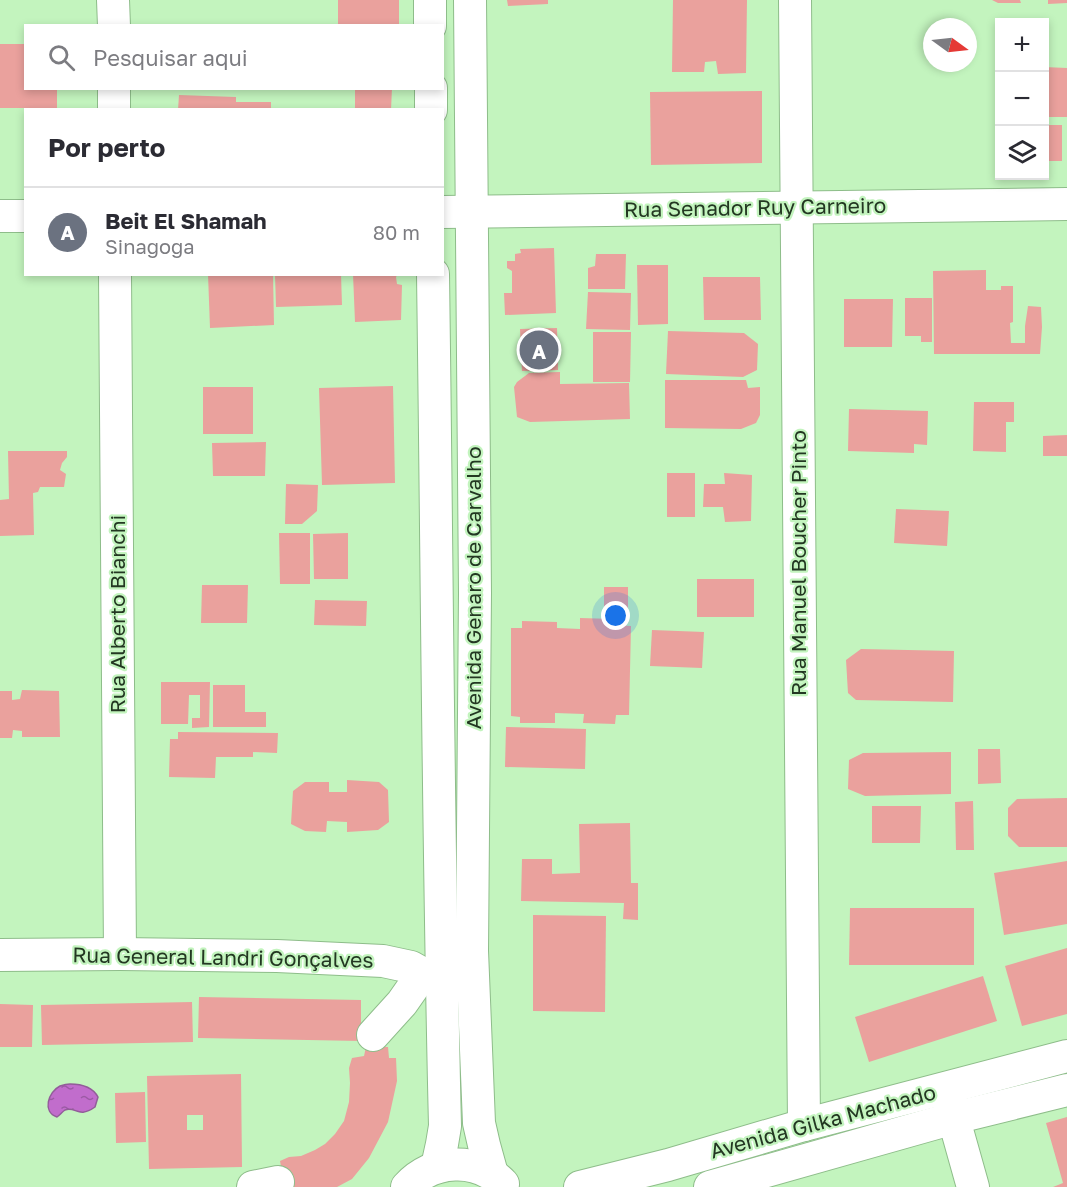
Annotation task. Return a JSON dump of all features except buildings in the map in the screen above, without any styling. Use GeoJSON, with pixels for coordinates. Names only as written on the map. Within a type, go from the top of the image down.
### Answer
{"type":"FeatureCollection","features":[{"type":"Feature","properties":{"kind":"street"},"geometry":{"type":"LineString","coordinates":[[114,0],[114,24]]}},
{"type":"Feature","properties":{"kind":"street"},"geometry":{"type":"LineString","coordinates":[[430,0],[430,24]]}},
{"type":"Feature","properties":{"kind":"street","name":"Avenida Genaro de Carvalho"},"geometry":{"type":"LineString","coordinates":[[470,0],[457,212],[475,596],[472,959],[479,1123],[499,1180]]}},
{"type":"Feature","properties":{"kind":"street","name":"Rua Manuel Boucher Pinto"},"geometry":{"type":"LineString","coordinates":[[795,0],[804,1125]]}},
{"type":"Feature","properties":{"kind":"street"},"geometry":{"type":"LineString","coordinates":[[114,90],[114,108]]}},
{"type":"Feature","properties":{"kind":"street"},"geometry":{"type":"LineString","coordinates":[[431,90],[431,108]]}},
{"type":"Feature","properties":{"kind":"street","name":"Rua Senador Ruy Carneiro"},"geometry":{"type":"LineString","coordinates":[[457,212],[1067,204]]}},
{"type":"Feature","properties":{"kind":"street"},"geometry":{"type":"LineString","coordinates":[[0,216],[24,216]]}},
{"type":"Feature","properties":{"kind":"street","name":"Rua Alberto Bianchi"},"geometry":{"type":"LineString","coordinates":[[115,276],[120,954]]}},
{"type":"Feature","properties":{"kind":"street","name":"Avenida Genaro de Carvalho"},"geometry":{"type":"LineString","coordinates":[[433,276],[438,599],[436,969],[445,1126],[436,1167]]}},
{"type":"Feature","properties":{"kind":"street"},"geometry":{"type":"LineString","coordinates":[[438,599],[452,606],[459,606],[475,596]]}},
{"type":"Feature","properties":{"kind":"street","name":"Rua General Landri Gonçalves"},"geometry":{"type":"LineString","coordinates":[[0,955],[277,956],[383,961],[411,967],[456,971],[464,970],[472,959]]}},
{"type":"Feature","properties":{"kind":"street"},"geometry":{"type":"LineString","coordinates":[[373,1035],[436,969]]}},
{"type":"Feature","properties":{"kind":"street","name":"Avenida Gilka Machado"},"geometry":{"type":"LineString","coordinates":[[710,1187],[949,1103],[1067,1056]]}},
{"type":"Feature","properties":{"kind":"street","name":"Avenida Gilka Machado"},"geometry":{"type":"LineString","coordinates":[[580,1187],[671,1176],[804,1125],[949,1103],[1067,1090]]}},
{"type":"Feature","properties":{"kind":"street"},"geometry":{"type":"LineString","coordinates":[[949,1103],[973,1187]]}},
{"type":"Feature","properties":{"kind":"street"},"geometry":{"type":"LineString","coordinates":[[407,1187],[424,1173],[436,1167],[456,1164],[475,1166],[499,1180]]}},
{"type":"Feature","properties":{"kind":"water"},"geometry":{"type":"Polygon","coordinates":[[[70,1084],[82,1085],[93,1090],[98,1097],[95,1107],[85,1112],[65,1110],[57,1117],[49,1111],[48,1102],[56,1089],[70,1084]]]}},
{"type":"Feature","properties":{"kind":"place","name":"Beit El Shamah"},"geometry":{"type":"Point","coordinates":[539,350]}}]}
